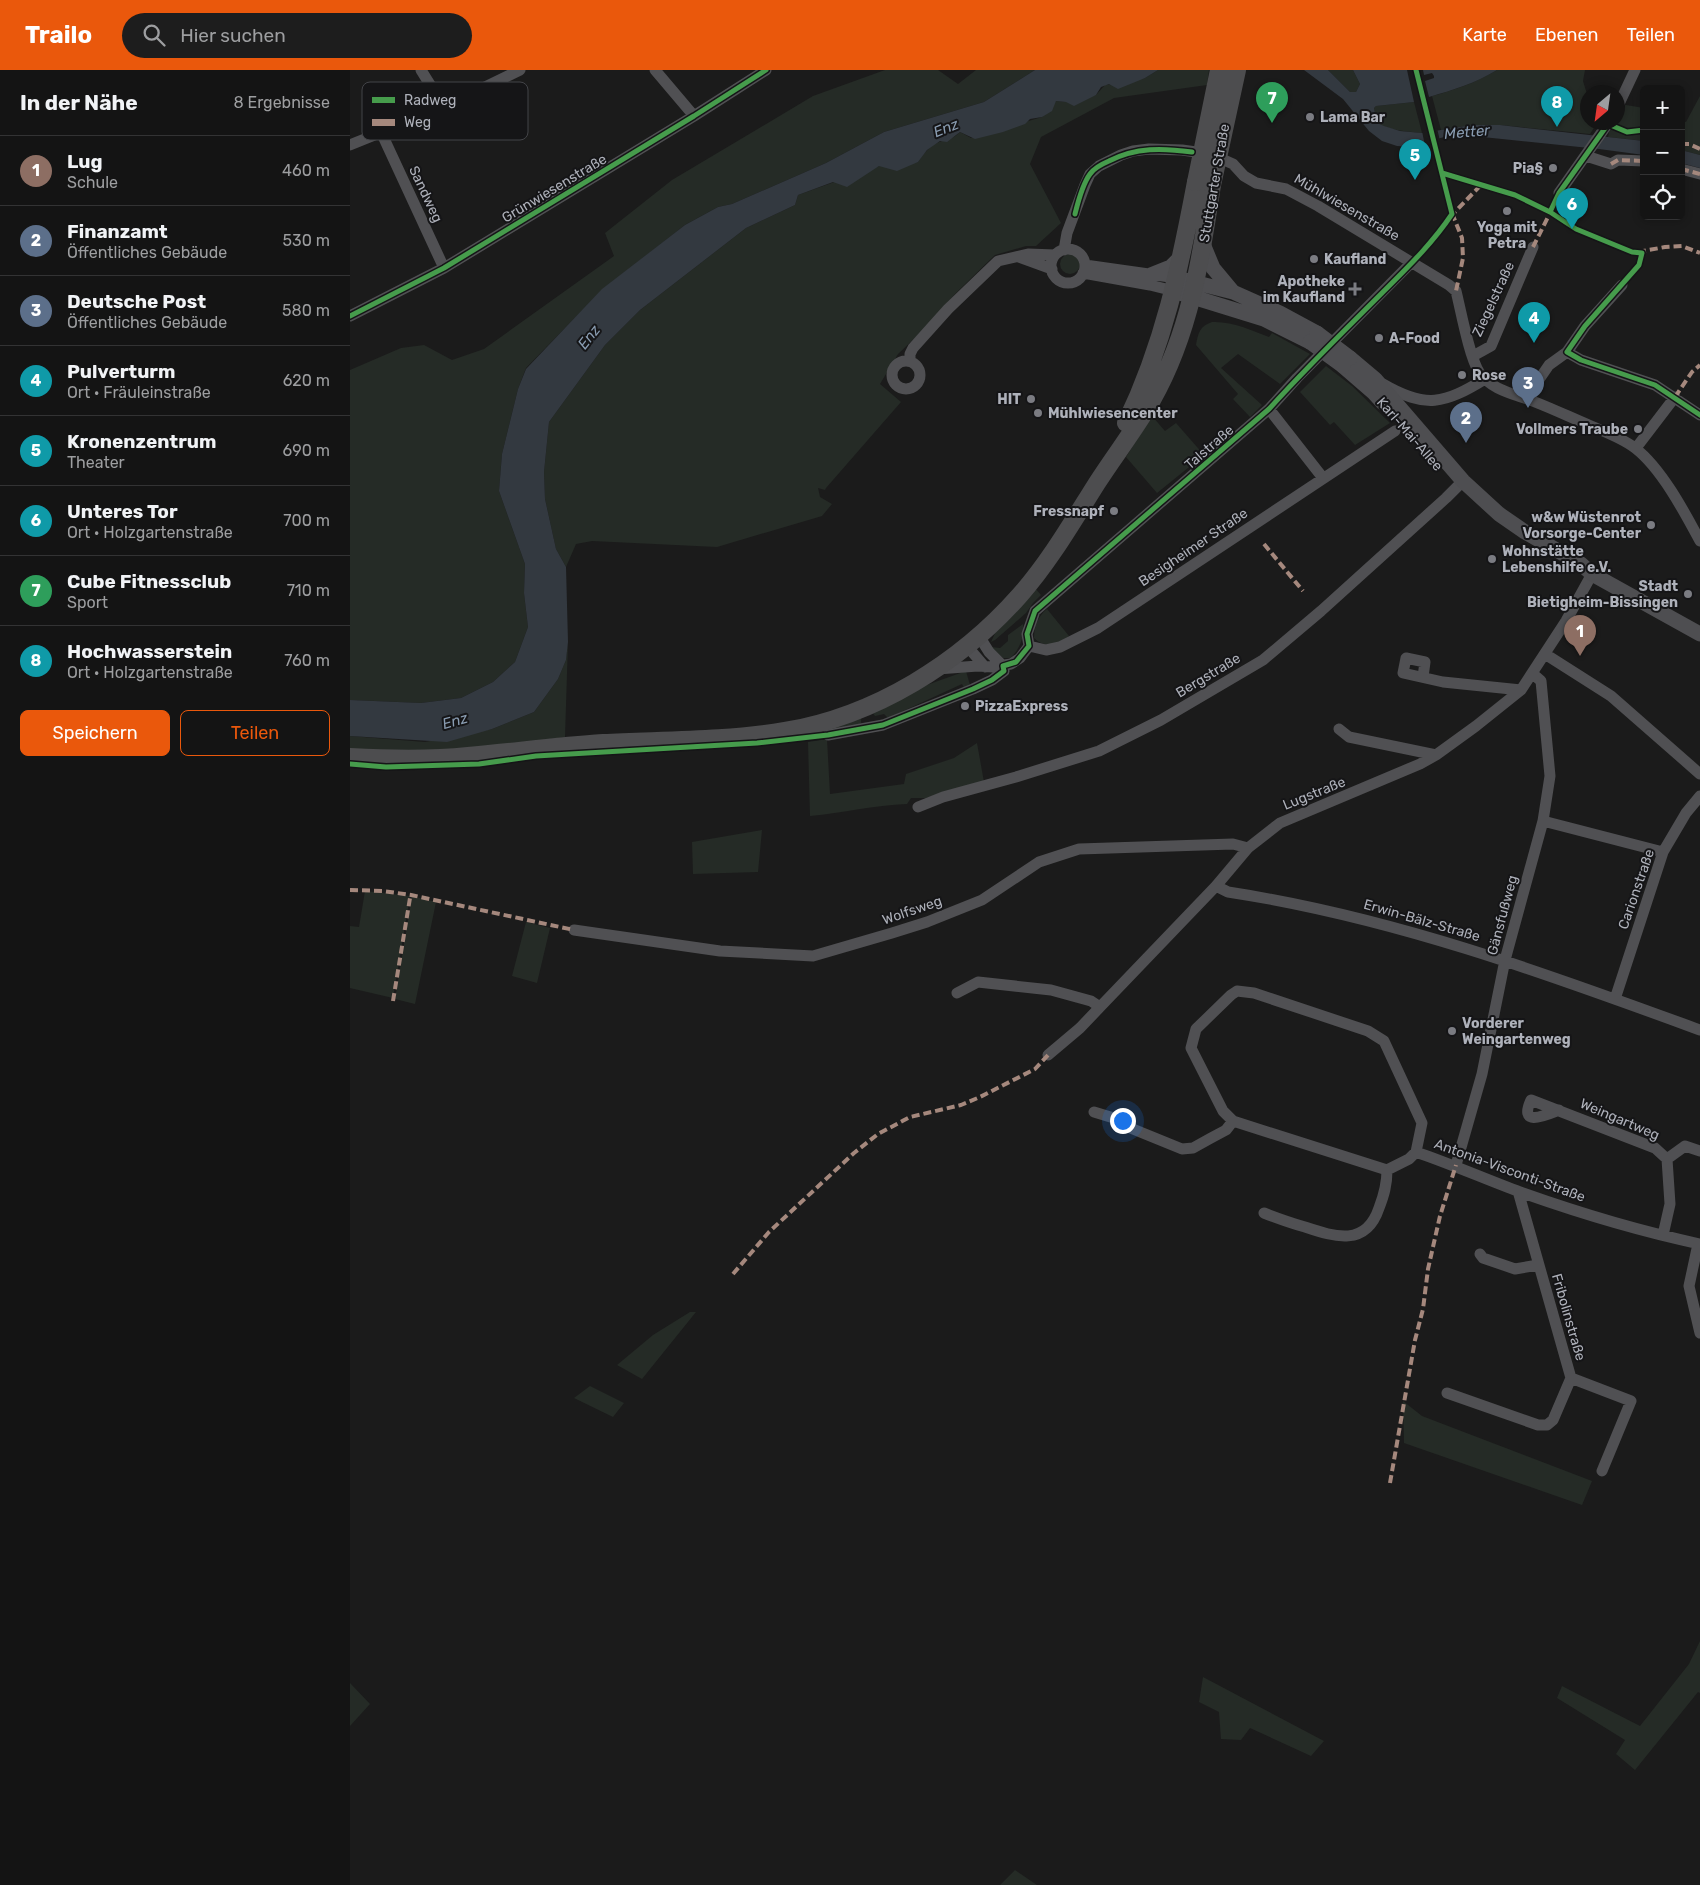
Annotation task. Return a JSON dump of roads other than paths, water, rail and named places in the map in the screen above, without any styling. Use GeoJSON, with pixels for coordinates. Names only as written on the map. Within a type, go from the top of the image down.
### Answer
{"type":"FeatureCollection","features":[{"type":"Feature","properties":{"kind":"main road","name":"Stuttgarter Straße"},"geometry":{"type":"LineString","coordinates":[[1104,471],[1151,401],[1160,384],[1176,351],[1194,290],[1203,244],[1204,184],[1220,70]]}},
{"type":"Feature","properties":{"kind":"main road","name":"Stuttgarter Straße"},"geometry":{"type":"LineString","coordinates":[[1104,471],[1139,396],[1153,360],[1176,284],[1183,250],[1237,70]]}},
{"type":"Feature","properties":{"kind":"main road","name":"Karl-Mai-Allee"},"geometry":{"type":"LineString","coordinates":[[1203,244],[1213,268],[1233,292]]}},
{"type":"Feature","properties":{"kind":"main road","name":"Karl-Mai-Allee"},"geometry":{"type":"LineString","coordinates":[[1176,284],[1194,290],[1220,306],[1264,319],[1313,338]]}},
{"type":"Feature","properties":{"kind":"main road","name":"Karl-Mai-Allee"},"geometry":{"type":"LineString","coordinates":[[1194,290],[1233,292],[1280,313],[1347,362],[1375,379],[1420,439],[1460,484],[1499,514],[1582,564],[1592,574],[1700,634]]}},
{"type":"Feature","properties":{"kind":"main road"},"geometry":{"type":"LineString","coordinates":[[1220,306],[1225,295],[1233,292]]}},
{"type":"Feature","properties":{"kind":"main road","name":"Karl-Mai-Allee"},"geometry":{"type":"LineString","coordinates":[[1347,362],[1373,392],[1399,413]]}},
{"type":"Feature","properties":{"kind":"main road"},"geometry":{"type":"LineString","coordinates":[[350,757],[412,759],[466,756],[569,745],[722,738],[766,734],[828,720],[891,694],[936,669],[973,641],[1020,595],[1038,573],[1104,471]]}},
{"type":"Feature","properties":{"kind":"street"},"geometry":{"type":"LineString","coordinates":[[421,70],[428,82]]}},
{"type":"Feature","properties":{"kind":"street"},"geometry":{"type":"LineString","coordinates":[[495,82],[520,70]]}},
{"type":"Feature","properties":{"kind":"street"},"geometry":{"type":"LineString","coordinates":[[655,70],[694,116]]}},
{"type":"Feature","properties":{"kind":"street","name":"Grünwiesenstraße"},"geometry":{"type":"LineString","coordinates":[[350,316],[444,268],[766,70]]}},
{"type":"Feature","properties":{"kind":"street"},"geometry":{"type":"LineString","coordinates":[[1625,92],[1636,70]]}},
{"type":"Feature","properties":{"kind":"street"},"geometry":{"type":"LineString","coordinates":[[1559,193],[1605,130]]}},
{"type":"Feature","properties":{"kind":"street"},"geometry":{"type":"LineString","coordinates":[[350,145],[362,140]]}},
{"type":"Feature","properties":{"kind":"street","name":"Sandweg"},"geometry":{"type":"LineString","coordinates":[[385,140],[444,268]]}},
{"type":"Feature","properties":{"kind":"street","name":"Mühlwiesenstraße"},"geometry":{"type":"LineString","coordinates":[[1052,269],[1053,259],[1064,251],[1067,233],[1090,174],[1099,166],[1133,151],[1150,149],[1203,153],[1228,161],[1244,176],[1256,183],[1286,189],[1318,206],[1449,285],[1456,292],[1473,356]]}},
{"type":"Feature","properties":{"kind":"street"},"geometry":{"type":"LineString","coordinates":[[1588,153],[1611,164],[1618,160],[1640,161]]}},
{"type":"Feature","properties":{"kind":"street"},"geometry":{"type":"LineString","coordinates":[[1685,170],[1700,174]]}},
{"type":"Feature","properties":{"kind":"street","name":"Ziegelstraße"},"geometry":{"type":"LineString","coordinates":[[1473,356],[1491,346],[1533,248]]}},
{"type":"Feature","properties":{"kind":"street"},"geometry":{"type":"LineString","coordinates":[[1148,280],[1170,265],[1183,250]]}},
{"type":"Feature","properties":{"kind":"street"},"geometry":{"type":"LineString","coordinates":[[910,361],[910,354],[913,348],[938,320],[998,261],[1034,254],[1064,251],[1082,256],[1084,269],[1077,280],[1068,282],[1058,278],[1052,269],[1019,257]]}},
{"type":"Feature","properties":{"kind":"street","name":"Talstraße"},"geometry":{"type":"LineString","coordinates":[[1029,646],[1027,634],[1035,611],[1269,409],[1412,262]]}},
{"type":"Feature","properties":{"kind":"street"},"geometry":{"type":"LineString","coordinates":[[1084,269],[1176,284]]}},
{"type":"Feature","properties":{"kind":"street"},"geometry":{"type":"LineString","coordinates":[[1148,280],[1164,299],[1167,315]]}},
{"type":"Feature","properties":{"kind":"street"},"geometry":{"type":"LineString","coordinates":[[1529,400],[1538,381],[1549,365],[1567,352],[1586,326],[1622,285]]}},
{"type":"Feature","properties":{"kind":"street"},"geometry":{"type":"LineString","coordinates":[[1567,352],[1581,360],[1642,380],[1675,397],[1700,414]]}},
{"type":"Feature","properties":{"kind":"street"},"geometry":{"type":"LineString","coordinates":[[1473,356],[1478,371],[1485,379],[1501,390],[1600,430],[1636,448],[1659,474],[1700,540]]}},
{"type":"Feature","properties":{"kind":"street"},"geometry":{"type":"LineString","coordinates":[[1375,379],[1402,395],[1424,401],[1441,400],[1458,395],[1485,379]]}},
{"type":"Feature","properties":{"kind":"street"},"geometry":{"type":"LineString","coordinates":[[1636,448],[1675,397]]}},
{"type":"Feature","properties":{"kind":"street"},"geometry":{"type":"LineString","coordinates":[[1269,409],[1323,478]]}},
{"type":"Feature","properties":{"kind":"street","name":"Besigheimer Straße"},"geometry":{"type":"LineString","coordinates":[[1029,646],[1046,650],[1060,647],[1098,628],[1395,431]]}},
{"type":"Feature","properties":{"kind":"street","name":"Bergstraße"},"geometry":{"type":"LineString","coordinates":[[918,807],[943,797],[1099,751],[1169,715],[1263,660],[1321,611],[1460,484]]}},
{"type":"Feature","properties":{"kind":"street","name":"Lugstraße"},"geometry":{"type":"LineString","coordinates":[[1048,1055],[1080,1028],[1216,886],[1248,848],[1280,823],[1368,788],[1420,764],[1436,755],[1521,690],[1533,674],[1592,574]]}},
{"type":"Feature","properties":{"kind":"street"},"geometry":{"type":"LineString","coordinates":[[828,735],[883,725],[983,684],[1000,675],[1004,671],[1003,666],[989,652],[973,641]]}},
{"type":"Feature","properties":{"kind":"street"},"geometry":{"type":"LineString","coordinates":[[973,641],[980,667],[984,674],[983,684]]}},
{"type":"Feature","properties":{"kind":"street"},"geometry":{"type":"LineString","coordinates":[[936,669],[1003,666],[1016,662],[1029,646]]}},
{"type":"Feature","properties":{"kind":"street"},"geometry":{"type":"LineString","coordinates":[[1545,654],[1611,696],[1700,774]]}},
{"type":"Feature","properties":{"kind":"street","name":"Gänsfußweg"},"geometry":{"type":"LineString","coordinates":[[1456,1165],[1482,1074],[1505,960],[1543,821],[1550,776],[1541,681],[1533,674]]}},
{"type":"Feature","properties":{"kind":"street"},"geometry":{"type":"LineString","coordinates":[[1422,677],[1450,683],[1521,690]]}},
{"type":"Feature","properties":{"kind":"street"},"geometry":{"type":"LineString","coordinates":[[1339,729],[1349,737],[1436,755]]}},
{"type":"Feature","properties":{"kind":"street","name":"Carionstraße"},"geometry":{"type":"LineString","coordinates":[[1615,999],[1663,852],[1686,813],[1700,796]]}},
{"type":"Feature","properties":{"kind":"street"},"geometry":{"type":"LineString","coordinates":[[1543,821],[1663,852]]}},
{"type":"Feature","properties":{"kind":"street","name":"Wolfsweg"},"geometry":{"type":"LineString","coordinates":[[574,930],[720,951],[812,956],[892,934],[982,900],[1038,862],[1079,849],[1233,844],[1248,848]]}},
{"type":"Feature","properties":{"kind":"street","name":"Erwin-Bälz-Straße"},"geometry":{"type":"LineString","coordinates":[[1216,886],[1228,892],[1371,920],[1505,960],[1700,1030]]}},
{"type":"Feature","properties":{"kind":"street"},"geometry":{"type":"LineString","coordinates":[[957,993],[978,982],[1051,990],[1091,1001],[1100,1007]]}},
{"type":"Feature","properties":{"kind":"street"},"geometry":{"type":"LineString","coordinates":[[1264,1213],[1333,1236],[1346,1237],[1363,1231],[1375,1221],[1386,1188],[1386,1170],[1233,1121],[1223,1110],[1191,1048],[1196,1029],[1237,991],[1254,993],[1368,1031],[1384,1041],[1422,1123],[1416,1152]]}},
{"type":"Feature","properties":{"kind":"street","name":"Weingartweg"},"geometry":{"type":"LineString","coordinates":[[1559,1110],[1655,1148],[1667,1159],[1670,1204],[1663,1235]]}},
{"type":"Feature","properties":{"kind":"street"},"geometry":{"type":"LineString","coordinates":[[1094,1112],[1117,1119],[1123,1125],[1182,1149],[1193,1148],[1226,1130],[1233,1121]]}},
{"type":"Feature","properties":{"kind":"street","name":"Weingartweg"},"geometry":{"type":"LineString","coordinates":[[1667,1159],[1685,1146],[1700,1151]]}},
{"type":"Feature","properties":{"kind":"street","name":"Antonia-Visconti-Straße"},"geometry":{"type":"LineString","coordinates":[[1386,1170],[1409,1159],[1416,1152],[1456,1165],[1518,1191],[1596,1218],[1699,1244]]}},
{"type":"Feature","properties":{"kind":"street","name":"Fribolinstraße"},"geometry":{"type":"LineString","coordinates":[[1448,1393],[1538,1425],[1547,1425],[1554,1420],[1571,1378],[1518,1191]]}},
{"type":"Feature","properties":{"kind":"street"},"geometry":{"type":"LineString","coordinates":[[1699,1244],[1689,1286],[1700,1333]]}},
{"type":"Feature","properties":{"kind":"street","name":"Fribolinstraße"},"geometry":{"type":"LineString","coordinates":[[1480,1254],[1483,1258],[1515,1269],[1538,1265]]}},
{"type":"Feature","properties":{"kind":"street","name":"Fribolinstraße"},"geometry":{"type":"LineString","coordinates":[[1571,1378],[1631,1401],[1602,1471]]}},
{"type":"Feature","properties":{"kind":"water","name":"Enz"},"geometry":{"type":"Polygon","coordinates":[[[1035,70],[1158,70],[1145,78],[1118,89],[1109,84],[1101,87],[1096,95],[1074,106],[1066,102],[1056,101],[1052,111],[1042,117],[1030,119],[1025,124],[1003,132],[975,139],[960,132],[947,142],[940,141],[927,150],[918,162],[897,171],[879,166],[847,187],[833,182],[798,195],[795,205],[746,228],[640,310],[605,345],[549,422],[544,472],[545,499],[556,549],[566,567],[568,642],[566,660],[558,679],[534,712],[492,729],[447,742],[350,736],[350,700],[421,703],[461,698],[493,682],[515,662],[528,627],[524,593],[525,564],[499,491],[502,454],[518,389],[526,369],[602,289],[685,225],[718,207],[732,204],[826,163],[884,132],[984,102],[1035,70]]]}},
{"type":"Feature","properties":{"kind":"water","name":"Metter"},"geometry":{"type":"Polygon","coordinates":[[[1304,70],[1328,70],[1350,92],[1356,92],[1360,84],[1353,70],[1407,70],[1414,102],[1376,106],[1372,117],[1375,122],[1400,131],[1422,133],[1472,125],[1500,125],[1640,141],[1640,154],[1473,136],[1444,137],[1410,147],[1397,146],[1382,141],[1369,131],[1343,99],[1304,70]]]}},
{"type":"Feature","properties":{"kind":"water"},"geometry":{"type":"Polygon","coordinates":[[[1423,70],[1497,70],[1456,89],[1429,97],[1425,81],[1434,78],[1434,76],[1432,73],[1424,75],[1423,70]]]}},
{"type":"Feature","properties":{"kind":"water"},"geometry":{"type":"Polygon","coordinates":[[[1685,151],[1700,155],[1700,168],[1685,164],[1685,151]]]}},
{"type":"Feature","properties":{"kind":"place","name":"Lama Bar"},"geometry":{"type":"Point","coordinates":[1310,117]}},
{"type":"Feature","properties":{"kind":"place","name":"Cube Fitnessclub"},"geometry":{"type":"Point","coordinates":[1272,123]}},
{"type":"Feature","properties":{"kind":"place","name":"Hochwasserstein"},"geometry":{"type":"Point","coordinates":[1557,127]}},
{"type":"Feature","properties":{"kind":"place","name":"Pia§"},"geometry":{"type":"Point","coordinates":[1553,168]}},
{"type":"Feature","properties":{"kind":"place","name":"Kronenzentrum"},"geometry":{"type":"Point","coordinates":[1415,180]}},
{"type":"Feature","properties":{"kind":"place","name":"Yoga mit Petra"},"geometry":{"type":"Point","coordinates":[1507,211]}},
{"type":"Feature","properties":{"kind":"place","name":"Unteres Tor"},"geometry":{"type":"Point","coordinates":[1572,229]}},
{"type":"Feature","properties":{"kind":"place","name":"Kaufland"},"geometry":{"type":"Point","coordinates":[1314,259]}},
{"type":"Feature","properties":{"kind":"place","name":"Apotheke im Kaufland"},"geometry":{"type":"Point","coordinates":[1355,289]}},
{"type":"Feature","properties":{"kind":"place","name":"A-Food"},"geometry":{"type":"Point","coordinates":[1379,338]}},
{"type":"Feature","properties":{"kind":"place","name":"Pulverturm"},"geometry":{"type":"Point","coordinates":[1534,343]}},
{"type":"Feature","properties":{"kind":"place","name":"Rose"},"geometry":{"type":"Point","coordinates":[1462,375]}},
{"type":"Feature","properties":{"kind":"place","name":"HIT"},"geometry":{"type":"Point","coordinates":[1031,399]}},
{"type":"Feature","properties":{"kind":"place","name":"Deutsche Post"},"geometry":{"type":"Point","coordinates":[1528,408]}},
{"type":"Feature","properties":{"kind":"place","name":"Mühlwiesencenter"},"geometry":{"type":"Point","coordinates":[1038,413]}},
{"type":"Feature","properties":{"kind":"place","name":"Vollmers Traube"},"geometry":{"type":"Point","coordinates":[1638,429]}},
{"type":"Feature","properties":{"kind":"place","name":"Finanzamt"},"geometry":{"type":"Point","coordinates":[1466,443]}},
{"type":"Feature","properties":{"kind":"place","name":"Fressnapf"},"geometry":{"type":"Point","coordinates":[1114,511]}},
{"type":"Feature","properties":{"kind":"place","name":"w&w Wüstenrot Vorsorge-Center"},"geometry":{"type":"Point","coordinates":[1651,525]}},
{"type":"Feature","properties":{"kind":"place","name":"Wohnstätte Lebenshilfe e.V."},"geometry":{"type":"Point","coordinates":[1492,559]}},
{"type":"Feature","properties":{"kind":"place","name":"Stadt Bietigheim-Bissingen"},"geometry":{"type":"Point","coordinates":[1688,594]}},
{"type":"Feature","properties":{"kind":"place","name":"Lug"},"geometry":{"type":"Point","coordinates":[1580,656]}},
{"type":"Feature","properties":{"kind":"place","name":"PizzaExpress"},"geometry":{"type":"Point","coordinates":[965,706]}},
{"type":"Feature","properties":{"kind":"place","name":"Vorderer Weingartenweg"},"geometry":{"type":"Point","coordinates":[1452,1031]}}]}
